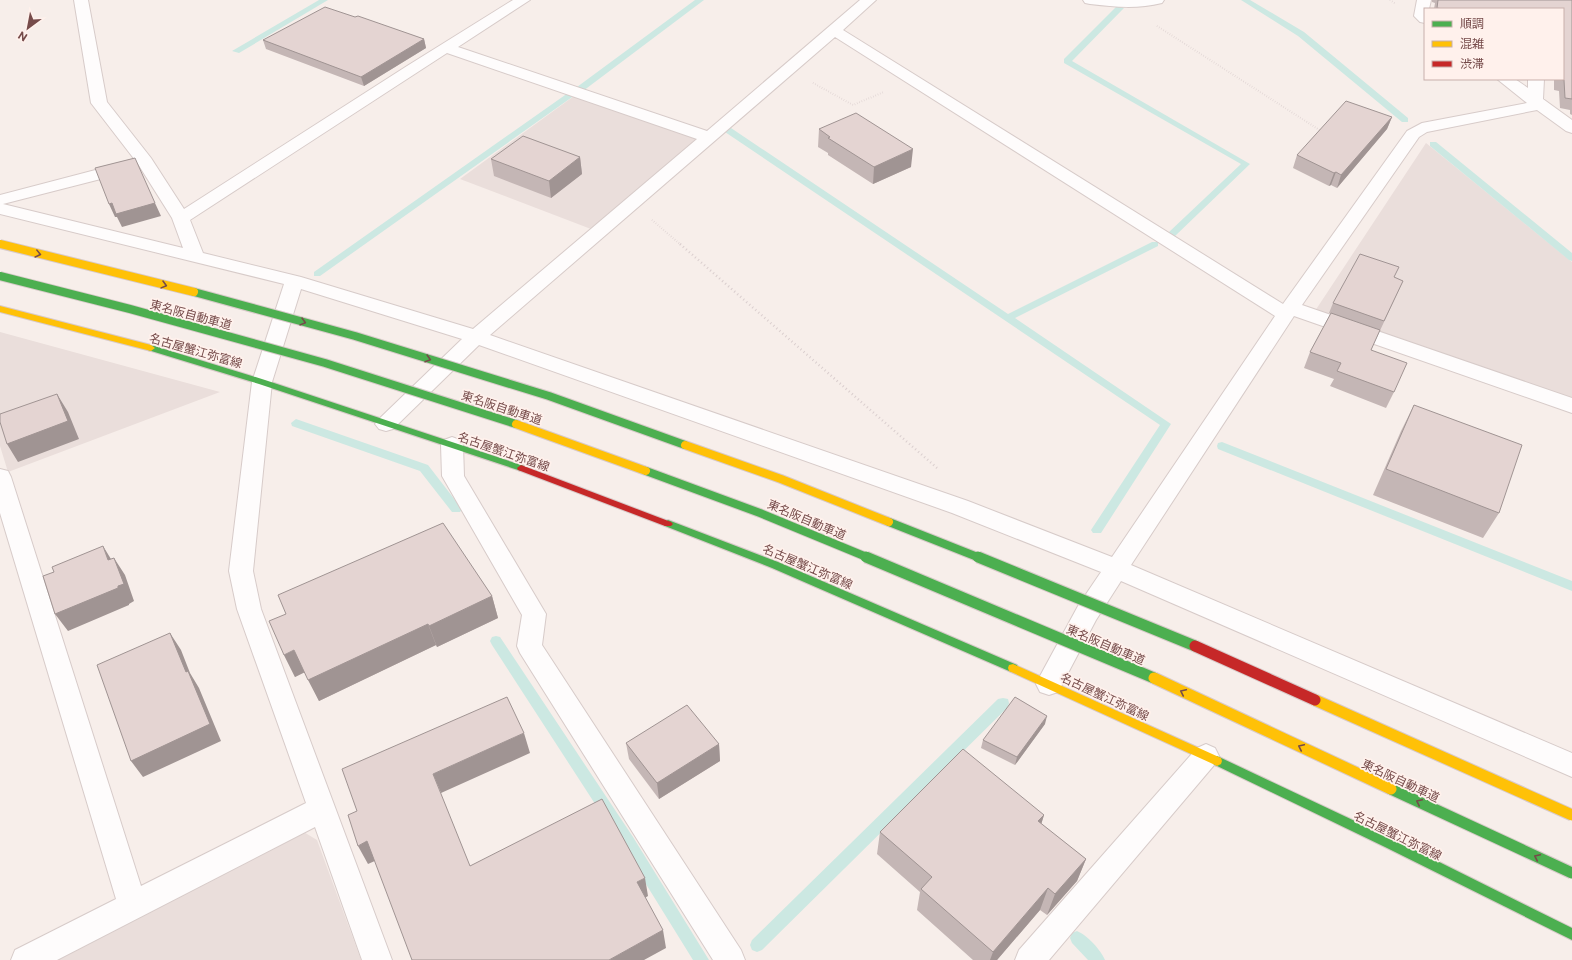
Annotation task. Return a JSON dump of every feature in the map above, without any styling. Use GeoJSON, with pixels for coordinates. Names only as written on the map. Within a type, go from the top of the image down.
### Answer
{"type":"FeatureCollection","features":[{"type":"Feature","properties":{"kind":"main road","name":"東名阪自動車道"},"geometry":{"type":"LineString","coordinates":[[0,244],[159,283],[355,336],[549,396],[781,478],[1154,628],[1572,815]]}},
{"type":"Feature","properties":{"kind":"main road","name":"東名阪自動車道"},"geometry":{"type":"LineString","coordinates":[[0,276],[130,309],[332,366],[523,426],[760,513],[1134,669],[1572,873]]}},
{"type":"Feature","properties":{"kind":"main road","name":"名古屋蟹江弥富線"},"geometry":{"type":"LineString","coordinates":[[0,309],[161,351],[262,382],[521,468],[775,565],[1049,684],[1206,756],[1389,843],[1572,934]]}},
{"type":"Feature","properties":{"kind":"street"},"geometry":{"type":"LineString","coordinates":[[97,0],[82,4],[99,103],[146,162],[181,218],[195,256]]}},
{"type":"Feature","properties":{"kind":"street"},"geometry":{"type":"LineString","coordinates":[[181,218],[523,0]]}},
{"type":"Feature","properties":{"kind":"street"},"geometry":{"type":"LineString","coordinates":[[386,424],[476,337],[869,0]]}},
{"type":"Feature","properties":{"kind":"street"},"geometry":{"type":"LineString","coordinates":[[1090,0],[1127,5],[1143,4],[1156,0]]}},
{"type":"Feature","properties":{"kind":"street"},"geometry":{"type":"LineString","coordinates":[[1424,0],[1421,16],[1424,18]]}},
{"type":"Feature","properties":{"kind":"street"},"geometry":{"type":"LineString","coordinates":[[834,30],[1288,311],[1572,406]]}},
{"type":"Feature","properties":{"kind":"street"},"geometry":{"type":"LineString","coordinates":[[446,48],[708,137]]}},
{"type":"Feature","properties":{"kind":"street"},"geometry":{"type":"LineString","coordinates":[[1506,80],[1572,128]]}},
{"type":"Feature","properties":{"kind":"street"},"geometry":{"type":"LineString","coordinates":[[1536,80],[1537,103]]}},
{"type":"Feature","properties":{"kind":"street"},"geometry":{"type":"LineString","coordinates":[[1049,684],[1087,613],[1288,311],[1413,134],[1422,128],[1537,103]]}},
{"type":"Feature","properties":{"kind":"street"},"geometry":{"type":"LineString","coordinates":[[0,200],[146,162]]}},
{"type":"Feature","properties":{"kind":"street"},"geometry":{"type":"LineString","coordinates":[[0,209],[294,281],[476,337],[960,507],[1117,569],[1572,765]]}},
{"type":"Feature","properties":{"kind":"street"},"geometry":{"type":"LineString","coordinates":[[294,281],[262,382],[241,571],[249,609],[377,960]]}},
{"type":"Feature","properties":{"kind":"street"},"geometry":{"type":"LineString","coordinates":[[452,445],[453,476],[534,614],[529,646],[730,960]]}},
{"type":"Feature","properties":{"kind":"street"},"geometry":{"type":"LineString","coordinates":[[0,477],[132,906]]}},
{"type":"Feature","properties":{"kind":"street"},"geometry":{"type":"LineString","coordinates":[[1030,960],[1206,756]]}},
{"type":"Feature","properties":{"kind":"street"},"geometry":{"type":"LineString","coordinates":[[26,960],[322,809]]}},
{"type":"Feature","properties":{"kind":"path"},"geometry":{"type":"LineString","coordinates":[[1127,5],[1327,134]]}},
{"type":"Feature","properties":{"kind":"path"},"geometry":{"type":"LineString","coordinates":[[788,70],[853,105],[914,80]]}},
{"type":"Feature","properties":{"kind":"path"},"geometry":{"type":"LineString","coordinates":[[632,203],[955,484],[960,507]]}},
{"type":"Feature","properties":{"kind":"shaded area"},"geometry":{"type":"Polygon","coordinates":[[[574,96],[692,135],[697,142],[591,229],[460,179],[574,96]]]}},
{"type":"Feature","properties":{"kind":"shaded area"},"geometry":{"type":"Polygon","coordinates":[[[1426,143],[1572,262],[1572,402],[1315,311],[1426,143]]]}},
{"type":"Feature","properties":{"kind":"shaded area"},"geometry":{"type":"Polygon","coordinates":[[[0,332],[220,392],[8,472],[0,446],[0,332]]]}},
{"type":"Feature","properties":{"kind":"shaded area"},"geometry":{"type":"Polygon","coordinates":[[[302,831],[317,840],[361,960],[55,960],[302,831]]]}},
{"type":"Feature","properties":{"kind":"building"},"geometry":{"type":"Polygon","coordinates":[[[1438,0],[1572,0],[1572,99],[1565,98],[1564,8],[1437,8],[1438,0]]]}},
{"type":"Feature","properties":{"kind":"building"},"geometry":{"type":"Polygon","coordinates":[[[325,7],[355,17],[358,16],[424,39],[361,77],[263,40],[325,7]]]}},
{"type":"Feature","properties":{"kind":"building"},"geometry":{"type":"Polygon","coordinates":[[[1346,101],[1392,117],[1341,175],[1297,155],[1346,101]]]}},
{"type":"Feature","properties":{"kind":"building"},"geometry":{"type":"Polygon","coordinates":[[[856,113],[913,149],[874,167],[828,138],[830,137],[819,129],[856,113]]]}},
{"type":"Feature","properties":{"kind":"building"},"geometry":{"type":"Polygon","coordinates":[[[523,136],[580,157],[549,181],[491,159],[523,136]]]}},
{"type":"Feature","properties":{"kind":"building"},"geometry":{"type":"Polygon","coordinates":[[[135,158],[155,203],[116,214],[112,203],[109,204],[95,168],[135,158]]]}},
{"type":"Feature","properties":{"kind":"building"},"geometry":{"type":"Polygon","coordinates":[[[1360,254],[1399,267],[1394,277],[1403,281],[1384,321],[1333,303],[1360,254]]]}},
{"type":"Feature","properties":{"kind":"building"},"geometry":{"type":"Polygon","coordinates":[[[1331,313],[1380,330],[1371,350],[1407,363],[1394,392],[1337,371],[1341,363],[1310,352],[1331,313]]]}},
{"type":"Feature","properties":{"kind":"building"},"geometry":{"type":"Polygon","coordinates":[[[57,394],[68,421],[7,444],[0,422],[0,414],[57,394]]]}},
{"type":"Feature","properties":{"kind":"building"},"geometry":{"type":"Polygon","coordinates":[[[1414,405],[1522,445],[1499,513],[1386,469],[1414,405]]]}},
{"type":"Feature","properties":{"kind":"building"},"geometry":{"type":"Polygon","coordinates":[[[443,523],[492,596],[308,680],[294,650],[284,655],[269,621],[286,614],[278,595],[443,523]]]}},
{"type":"Feature","properties":{"kind":"building"},"geometry":{"type":"Polygon","coordinates":[[[103,546],[108,560],[114,558],[124,584],[118,586],[118,588],[55,614],[43,576],[54,572],[52,567],[103,546]]]}},
{"type":"Feature","properties":{"kind":"building"},"geometry":{"type":"Polygon","coordinates":[[[170,633],[210,724],[131,761],[97,665],[170,633]]]}},
{"type":"Feature","properties":{"kind":"building"},"geometry":{"type":"Polygon","coordinates":[[[507,697],[524,733],[433,774],[470,866],[602,799],[645,878],[637,882],[663,930],[609,960],[412,960],[367,841],[358,846],[348,815],[357,811],[342,769],[507,697]]]}},
{"type":"Feature","properties":{"kind":"building"},"geometry":{"type":"Polygon","coordinates":[[[1015,697],[1047,716],[1017,757],[983,740],[1015,697]]]}},
{"type":"Feature","properties":{"kind":"building"},"geometry":{"type":"Polygon","coordinates":[[[687,705],[719,744],[657,783],[626,743],[687,705]]]}},
{"type":"Feature","properties":{"kind":"building"},"geometry":{"type":"Polygon","coordinates":[[[963,749],[1044,815],[1038,821],[1086,859],[1055,894],[1048,888],[993,952],[921,889],[932,877],[880,832],[963,749]]]}},
{"type":"Feature","properties":{"kind":"waterway"},"geometry":{"type":"LineString","coordinates":[[236,51],[324,0]]}},
{"type":"Feature","properties":{"kind":"waterway"},"geometry":{"type":"LineString","coordinates":[[580,89],[700,0]]}},
{"type":"Feature","properties":{"kind":"waterway"},"geometry":{"type":"LineString","coordinates":[[1245,0],[1301,34],[1405,120]]}},
{"type":"Feature","properties":{"kind":"waterway"},"geometry":{"type":"LineString","coordinates":[[1120,8],[1067,61],[1246,164],[1171,235]]}},
{"type":"Feature","properties":{"kind":"waterway"},"geometry":{"type":"LineString","coordinates":[[317,274],[571,95]]}},
{"type":"Feature","properties":{"kind":"waterway"},"geometry":{"type":"LineString","coordinates":[[728,130],[1166,424],[1097,530]]}},
{"type":"Feature","properties":{"kind":"waterway"},"geometry":{"type":"LineString","coordinates":[[1433,144],[1572,258]]}},
{"type":"Feature","properties":{"kind":"waterway"},"geometry":{"type":"LineString","coordinates":[[1009,317],[1155,244]]}},
{"type":"Feature","properties":{"kind":"waterway"},"geometry":{"type":"LineString","coordinates":[[296,423],[424,468],[456,509]]}},
{"type":"Feature","properties":{"kind":"waterway"},"geometry":{"type":"LineString","coordinates":[[1222,446],[1572,586]]}},
{"type":"Feature","properties":{"kind":"waterway"},"geometry":{"type":"LineString","coordinates":[[496,641],[628,842],[702,960]]}},
{"type":"Feature","properties":{"kind":"waterway"},"geometry":{"type":"LineString","coordinates":[[757,945],[1003,703]]}},
{"type":"Feature","properties":{"kind":"waterway"},"geometry":{"type":"LineString","coordinates":[[1077,938],[1098,960]]}},
{"type":"Feature","properties":{"kind":"traffic: fast"},"geometry":{"type":"LineString","coordinates":[[0,276],[130,309],[325,363],[516,424]]}},
{"type":"Feature","properties":{"kind":"traffic: fast"},"geometry":{"type":"LineString","coordinates":[[194,292],[355,336],[549,396],[685,445]]}},
{"type":"Feature","properties":{"kind":"traffic: fast"},"geometry":{"type":"LineString","coordinates":[[151,348],[262,382],[521,468]]}},
{"type":"Feature","properties":{"kind":"traffic: fast"},"geometry":{"type":"LineString","coordinates":[[646,471],[760,513],[1154,678]]}},
{"type":"Feature","properties":{"kind":"traffic: fast"},"geometry":{"type":"LineString","coordinates":[[889,522],[1154,628],[1195,646]]}},
{"type":"Feature","properties":{"kind":"traffic: fast"},"geometry":{"type":"LineString","coordinates":[[668,524],[775,565],[1013,668]]}},
{"type":"Feature","properties":{"kind":"traffic: fast"},"geometry":{"type":"LineString","coordinates":[[1217,761],[1389,843],[1572,934]]}},
{"type":"Feature","properties":{"kind":"traffic: fast"},"geometry":{"type":"LineString","coordinates":[[1391,789],[1572,873]]}},
{"type":"Feature","properties":{"kind":"traffic: slow"},"geometry":{"type":"LineString","coordinates":[[0,244],[194,292]]}},
{"type":"Feature","properties":{"kind":"traffic: slow"},"geometry":{"type":"LineString","coordinates":[[0,309],[151,348]]}},
{"type":"Feature","properties":{"kind":"traffic: slow"},"geometry":{"type":"LineString","coordinates":[[516,424],[646,471]]}},
{"type":"Feature","properties":{"kind":"traffic: slow"},"geometry":{"type":"LineString","coordinates":[[685,445],[781,479],[889,522]]}},
{"type":"Feature","properties":{"kind":"traffic: slow"},"geometry":{"type":"LineString","coordinates":[[1013,668],[1217,761]]}},
{"type":"Feature","properties":{"kind":"traffic: slow"},"geometry":{"type":"LineString","coordinates":[[1154,678],[1391,789]]}},
{"type":"Feature","properties":{"kind":"traffic: slow"},"geometry":{"type":"LineString","coordinates":[[1315,700],[1572,815]]}},
{"type":"Feature","properties":{"kind":"traffic: jam"},"geometry":{"type":"LineString","coordinates":[[521,468],[668,524]]}},
{"type":"Feature","properties":{"kind":"traffic: jam"},"geometry":{"type":"LineString","coordinates":[[1195,646],[1315,700]]}}]}
